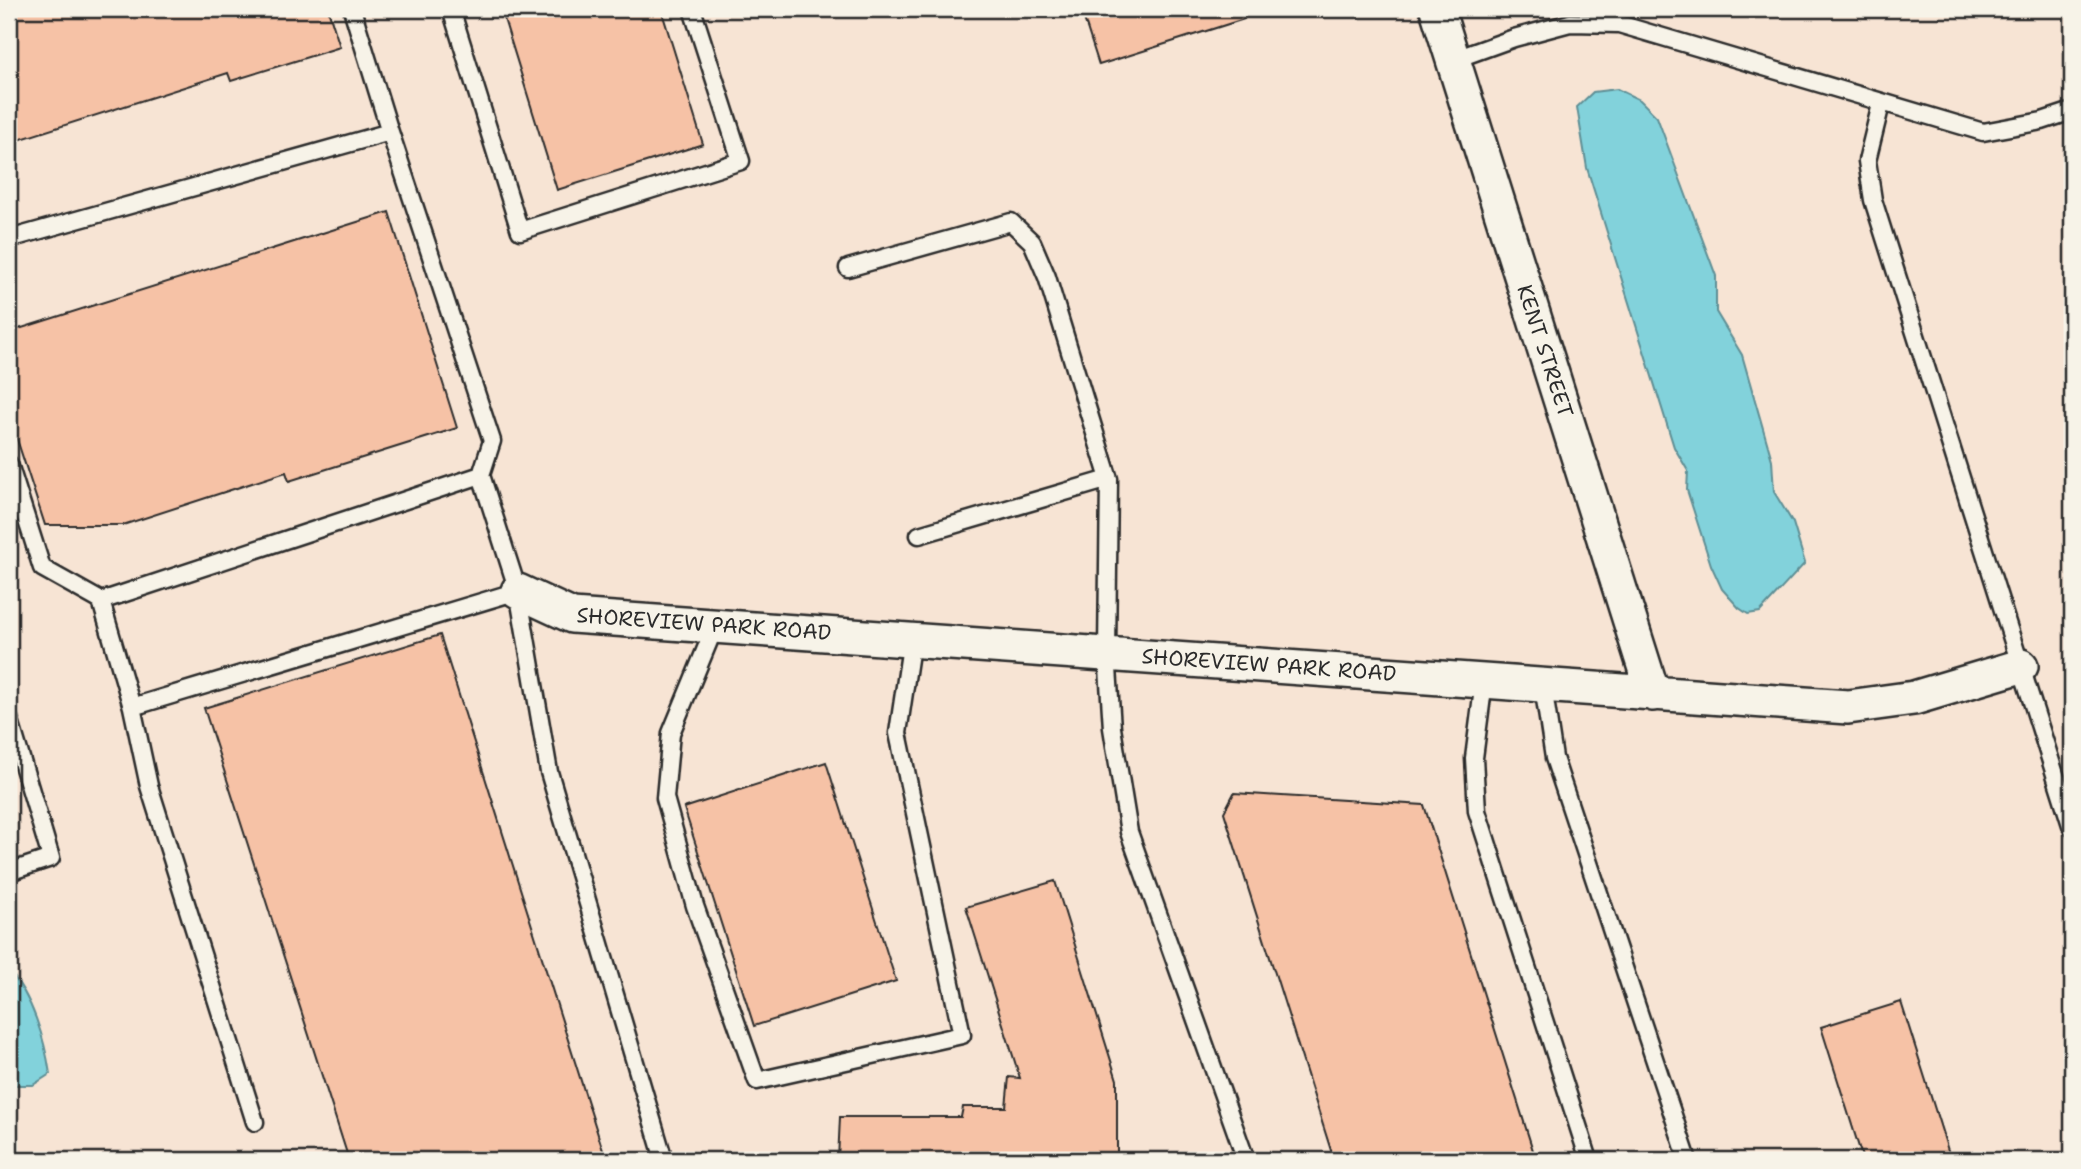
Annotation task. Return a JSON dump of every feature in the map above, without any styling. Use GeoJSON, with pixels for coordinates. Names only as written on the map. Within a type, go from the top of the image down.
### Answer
{"type":"FeatureCollection","features":[{"type":"Feature","properties":{"kind":"street","name":"KENT STREET"},"geometry":{"type":"LineString","coordinates":[[1437,9],[1653,694]]}},
{"type":"Feature","properties":{"kind":"street","name":"SHOREVIEW PARK ROAD"},"geometry":{"type":"LineString","coordinates":[[518,591],[572,616],[716,624],[1653,694],[1848,706],[1914,698],[2021,666]]}},
{"type":"Feature","properties":{"kind":"lane"},"geometry":{"type":"LineString","coordinates":[[352,9],[492,441],[481,475],[518,591],[549,772],[664,1160]]}},
{"type":"Feature","properties":{"kind":"lane"},"geometry":{"type":"LineString","coordinates":[[452,9],[520,231],[741,161],[692,9]]}},
{"type":"Feature","properties":{"kind":"lane"},"geometry":{"type":"LineString","coordinates":[[1453,60],[1514,38],[1570,23],[1619,24],[1881,104],[1983,132],[2042,121],[2072,111]]}},
{"type":"Feature","properties":{"kind":"lane"},"geometry":{"type":"LineString","coordinates":[[1881,104],[1867,161],[1873,200],[2072,828]]}},
{"type":"Feature","properties":{"kind":"lane"},"geometry":{"type":"LineString","coordinates":[[9,239],[390,132]]}},
{"type":"Feature","properties":{"kind":"lane"},"geometry":{"type":"LineString","coordinates":[[848,268],[1011,222],[1032,242],[1047,277],[1109,479],[1107,653],[1112,729],[1129,832],[1246,1160]]}},
{"type":"Feature","properties":{"kind":"lane"},"geometry":{"type":"LineString","coordinates":[[9,464],[42,568],[101,601],[132,707],[149,786],[255,1122]]}},
{"type":"Feature","properties":{"kind":"lane"},"geometry":{"type":"LineString","coordinates":[[101,601],[481,475]]}},
{"type":"Feature","properties":{"kind":"lane"},"geometry":{"type":"LineString","coordinates":[[919,535],[1109,479]]}},
{"type":"Feature","properties":{"kind":"lane"},"geometry":{"type":"LineString","coordinates":[[132,707],[518,591]]}},
{"type":"Feature","properties":{"kind":"lane"},"geometry":{"type":"LineString","coordinates":[[716,624],[671,733],[665,798],[695,906],[757,1081],[962,1035],[898,733],[912,639]]}},
{"type":"Feature","properties":{"kind":"lane"},"geometry":{"type":"LineString","coordinates":[[1484,681],[1474,758],[1477,811],[1588,1160]]}},
{"type":"Feature","properties":{"kind":"lane"},"geometry":{"type":"LineString","coordinates":[[1543,685],[1554,758],[1688,1160]]}},
{"type":"Feature","properties":{"kind":"lane"},"geometry":{"type":"LineString","coordinates":[[9,718],[51,858],[9,872]]}},
{"type":"Feature","properties":{"kind":"shaded area"},"geometry":{"type":"Polygon","coordinates":[[[9,9],[2072,9],[2072,1160],[58,1160],[9,1151],[9,9]]]}},
{"type":"Feature","properties":{"kind":"water"},"geometry":{"type":"Polygon","coordinates":[[[1617,89],[1640,100],[1657,117],[1716,276],[1716,312],[1742,355],[1772,460],[1774,492],[1793,523],[1805,563],[1760,612],[1748,614],[1739,608],[1722,589],[1711,565],[1687,490],[1688,471],[1674,447],[1587,168],[1577,107],[1593,92],[1617,89]]]}},
{"type":"Feature","properties":{"kind":"water"},"geometry":{"type":"Polygon","coordinates":[[[9,971],[31,1006],[48,1061],[50,1074],[33,1085],[9,1085],[9,971]]]}},
{"type":"Feature","properties":{"kind":"building"},"geometry":{"type":"Polygon","coordinates":[[[9,9],[328,9],[340,47],[231,81],[228,73],[9,143],[9,9]]]}},
{"type":"Feature","properties":{"kind":"building"},"geometry":{"type":"Polygon","coordinates":[[[501,9],[661,9],[703,144],[557,190],[501,9]]]}},
{"type":"Feature","properties":{"kind":"building"},"geometry":{"type":"Polygon","coordinates":[[[1081,9],[1240,9],[1244,19],[1099,65],[1081,9]]]}},
{"type":"Feature","properties":{"kind":"building"},"geometry":{"type":"Polygon","coordinates":[[[389,212],[457,428],[289,481],[286,472],[123,525],[45,525],[9,415],[9,332],[389,212]]]}},
{"type":"Feature","properties":{"kind":"building"},"geometry":{"type":"Polygon","coordinates":[[[440,635],[606,1160],[349,1160],[204,708],[440,635]]]}},
{"type":"Feature","properties":{"kind":"building"},"geometry":{"type":"Polygon","coordinates":[[[826,762],[896,981],[754,1026],[684,808],[826,762]]]}},
{"type":"Feature","properties":{"kind":"building"},"geometry":{"type":"Polygon","coordinates":[[[1234,793],[1424,805],[1536,1160],[1334,1160],[1224,812],[1234,793]]]}},
{"type":"Feature","properties":{"kind":"building"},"geometry":{"type":"Polygon","coordinates":[[[1055,881],[1117,1080],[1117,1160],[838,1160],[840,1117],[961,1117],[963,1107],[1006,1107],[1009,1077],[1020,1078],[966,907],[1055,881]]]}},
{"type":"Feature","properties":{"kind":"building"},"geometry":{"type":"Polygon","coordinates":[[[1901,1002],[1951,1160],[1863,1160],[1821,1027],[1901,1002]]]}}]}
